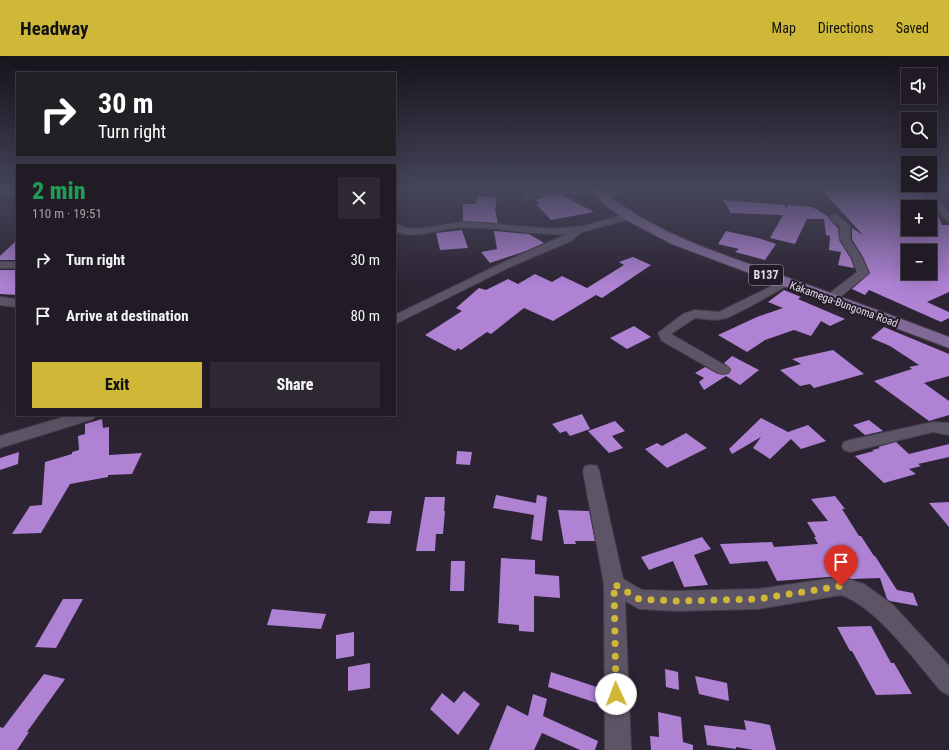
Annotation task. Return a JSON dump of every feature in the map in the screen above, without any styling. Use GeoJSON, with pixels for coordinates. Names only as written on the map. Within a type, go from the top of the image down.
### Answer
{"type":"FeatureCollection","features":[{"type":"Feature","properties":{"kind":"main road","name":"Kakamega-Bungoma Road"},"geometry":{"type":"LineString","coordinates":[[636,220],[695,249],[949,343]]}},
{"type":"Feature","properties":{"kind":"street"},"geometry":{"type":"LineString","coordinates":[[396,228],[403,231],[455,225],[472,225],[538,231],[566,231],[583,229],[612,220]]}},
{"type":"Feature","properties":{"kind":"street"},"geometry":{"type":"LineString","coordinates":[[830,299],[863,273],[857,258],[845,239],[845,226],[838,220]]}},
{"type":"Feature","properties":{"kind":"street"},"geometry":{"type":"LineString","coordinates":[[396,320],[506,265],[566,239],[583,229]]}},
{"type":"Feature","properties":{"kind":"street"},"geometry":{"type":"LineString","coordinates":[[0,265],[16,265]]}},
{"type":"Feature","properties":{"kind":"street"},"geometry":{"type":"LineString","coordinates":[[723,370],[667,338],[664,333],[691,315],[698,314],[714,317],[722,315],[749,303],[786,282]]}},
{"type":"Feature","properties":{"kind":"street"},"geometry":{"type":"LineString","coordinates":[[0,301],[16,303]]}},
{"type":"Feature","properties":{"kind":"street"},"geometry":{"type":"LineString","coordinates":[[931,336],[949,337]]}},
{"type":"Feature","properties":{"kind":"street"},"geometry":{"type":"LineString","coordinates":[[0,442],[85,416]]}},
{"type":"Feature","properties":{"kind":"street"},"geometry":{"type":"LineString","coordinates":[[850,446],[933,427],[949,428]]}},
{"type":"Feature","properties":{"kind":"street"},"geometry":{"type":"LineString","coordinates":[[591,471],[614,584],[618,750]]}},
{"type":"Feature","properties":{"kind":"street"},"geometry":{"type":"LineString","coordinates":[[614,584],[639,599],[677,601],[758,599],[841,586],[857,591],[886,612],[949,683]]}},
{"type":"Feature","properties":{"kind":"building"},"geometry":{"type":"Polygon","coordinates":[[[497,220],[498,223],[463,221],[497,220]]]}},
{"type":"Feature","properties":{"kind":"building"},"geometry":{"type":"Polygon","coordinates":[[[780,220],[806,220],[795,244],[770,238],[780,220]]]}},
{"type":"Feature","properties":{"kind":"building"},"geometry":{"type":"Polygon","coordinates":[[[824,220],[830,220],[838,228],[839,240],[851,259],[854,268],[838,265],[841,252],[829,250],[830,236],[826,235],[824,220]]]}},
{"type":"Feature","properties":{"kind":"building"},"geometry":{"type":"Polygon","coordinates":[[[850,220],[901,220],[901,236],[937,236],[937,220],[940,220],[942,225],[949,225],[949,292],[927,302],[949,312],[949,318],[941,322],[869,290],[865,295],[852,289],[870,273],[863,257],[852,239],[852,228],[863,235],[850,220]]]}},
{"type":"Feature","properties":{"kind":"building"},"geometry":{"type":"Polygon","coordinates":[[[462,230],[468,248],[440,250],[436,233],[462,230]]]}},
{"type":"Feature","properties":{"kind":"building"},"geometry":{"type":"Polygon","coordinates":[[[494,231],[529,234],[544,243],[526,251],[490,263],[481,252],[497,249],[494,231]]]}},
{"type":"Feature","properties":{"kind":"building"},"geometry":{"type":"Polygon","coordinates":[[[726,231],[758,238],[776,244],[765,260],[735,252],[739,249],[718,244],[726,231]]]}},
{"type":"Feature","properties":{"kind":"building"},"geometry":{"type":"Polygon","coordinates":[[[16,241],[16,260],[0,260],[0,256],[16,241]]]}},
{"type":"Feature","properties":{"kind":"building"},"geometry":{"type":"Polygon","coordinates":[[[633,257],[651,265],[602,298],[596,295],[553,321],[524,308],[491,334],[487,332],[461,350],[458,348],[455,351],[425,335],[462,311],[456,308],[479,288],[486,290],[508,279],[518,284],[535,274],[552,282],[562,276],[587,288],[624,265],[619,262],[633,257]]]}},
{"type":"Feature","properties":{"kind":"building"},"geometry":{"type":"Polygon","coordinates":[[[0,270],[16,270],[16,295],[0,294],[0,270]]]}},
{"type":"Feature","properties":{"kind":"building"},"geometry":{"type":"Polygon","coordinates":[[[784,290],[801,297],[798,299],[845,319],[830,326],[821,321],[811,336],[794,330],[765,340],[747,352],[718,335],[757,317],[783,308],[768,302],[784,290]]]}},
{"type":"Feature","properties":{"kind":"building"},"geometry":{"type":"Polygon","coordinates":[[[634,326],[651,337],[627,349],[610,338],[634,326]]]}},
{"type":"Feature","properties":{"kind":"building"},"geometry":{"type":"Polygon","coordinates":[[[884,327],[949,354],[949,376],[924,383],[949,401],[949,415],[929,421],[874,381],[912,369],[909,367],[919,365],[890,346],[871,338],[884,327]]]}},
{"type":"Feature","properties":{"kind":"building"},"geometry":{"type":"Polygon","coordinates":[[[833,350],[864,374],[814,388],[810,384],[800,386],[780,370],[801,364],[792,359],[833,350]]]}},
{"type":"Feature","properties":{"kind":"building"},"geometry":{"type":"Polygon","coordinates":[[[732,356],[759,370],[740,385],[726,376],[704,390],[699,382],[704,378],[695,373],[705,367],[718,374],[728,374],[731,369],[724,363],[732,356]]]}},
{"type":"Feature","properties":{"kind":"building"},"geometry":{"type":"Polygon","coordinates":[[[582,414],[590,429],[570,436],[566,431],[560,433],[552,424],[582,414]]]}},
{"type":"Feature","properties":{"kind":"building"},"geometry":{"type":"Polygon","coordinates":[[[761,418],[788,432],[808,425],[826,441],[801,449],[791,439],[770,459],[753,448],[761,437],[732,454],[729,449],[761,418]]]}},
{"type":"Feature","properties":{"kind":"building"},"geometry":{"type":"Polygon","coordinates":[[[102,419],[103,428],[109,427],[109,455],[142,453],[132,474],[108,475],[108,477],[70,484],[41,533],[12,534],[30,506],[42,505],[45,462],[72,454],[72,452],[79,450],[78,436],[85,434],[85,424],[102,419]]]}},
{"type":"Feature","properties":{"kind":"building"},"geometry":{"type":"Polygon","coordinates":[[[869,420],[883,431],[865,435],[853,425],[869,420]]]}},
{"type":"Feature","properties":{"kind":"building"},"geometry":{"type":"Polygon","coordinates":[[[615,421],[625,431],[612,436],[623,448],[609,453],[588,431],[615,421]]]}},
{"type":"Feature","properties":{"kind":"building"},"geometry":{"type":"Polygon","coordinates":[[[686,433],[707,448],[667,468],[645,449],[657,443],[662,446],[686,433]]]}},
{"type":"Feature","properties":{"kind":"building"},"geometry":{"type":"Polygon","coordinates":[[[896,442],[909,454],[949,444],[949,457],[918,464],[921,466],[909,469],[916,474],[884,483],[855,456],[874,451],[872,450],[896,442]]]}},
{"type":"Feature","properties":{"kind":"building"},"geometry":{"type":"Polygon","coordinates":[[[457,451],[472,452],[470,465],[456,464],[457,451]]]}},
{"type":"Feature","properties":{"kind":"building"},"geometry":{"type":"Polygon","coordinates":[[[19,452],[18,464],[0,470],[0,458],[19,452]]]}},
{"type":"Feature","properties":{"kind":"building"},"geometry":{"type":"Polygon","coordinates":[[[496,495],[536,503],[537,495],[547,497],[542,541],[531,539],[534,515],[493,508],[496,495]]]}},
{"type":"Feature","properties":{"kind":"building"},"geometry":{"type":"Polygon","coordinates":[[[835,496],[845,509],[842,509],[859,536],[861,536],[897,590],[913,593],[918,606],[890,601],[887,599],[880,578],[851,579],[841,576],[777,581],[767,561],[730,564],[720,544],[772,542],[774,547],[818,544],[814,537],[816,537],[807,522],[828,521],[811,499],[835,496]]]}},
{"type":"Feature","properties":{"kind":"building"},"geometry":{"type":"Polygon","coordinates":[[[425,497],[445,497],[443,534],[436,534],[435,551],[416,551],[425,497]]]}},
{"type":"Feature","properties":{"kind":"building"},"geometry":{"type":"Polygon","coordinates":[[[949,502],[949,527],[929,503],[949,502]]]}},
{"type":"Feature","properties":{"kind":"building"},"geometry":{"type":"Polygon","coordinates":[[[558,510],[589,511],[595,541],[575,541],[576,544],[564,544],[558,510]]]}},
{"type":"Feature","properties":{"kind":"building"},"geometry":{"type":"Polygon","coordinates":[[[370,511],[392,511],[390,524],[367,523],[370,511]]]}},
{"type":"Feature","properties":{"kind":"building"},"geometry":{"type":"Polygon","coordinates":[[[702,537],[711,549],[694,555],[708,585],[684,587],[673,561],[649,570],[641,557],[702,537]]]}},
{"type":"Feature","properties":{"kind":"building"},"geometry":{"type":"Polygon","coordinates":[[[501,558],[535,560],[535,574],[559,576],[560,598],[534,596],[534,632],[519,631],[519,625],[498,623],[501,558]]]}},
{"type":"Feature","properties":{"kind":"building"},"geometry":{"type":"Polygon","coordinates":[[[451,561],[465,561],[464,591],[450,591],[451,561]]]}},
{"type":"Feature","properties":{"kind":"building"},"geometry":{"type":"Polygon","coordinates":[[[63,599],[83,599],[56,648],[35,647],[63,599]]]}},
{"type":"Feature","properties":{"kind":"building"},"geometry":{"type":"Polygon","coordinates":[[[272,609],[326,614],[321,629],[267,625],[272,609]]]}},
{"type":"Feature","properties":{"kind":"building"},"geometry":{"type":"Polygon","coordinates":[[[871,626],[891,663],[894,663],[912,694],[876,695],[837,627],[871,626]]]}},
{"type":"Feature","properties":{"kind":"building"},"geometry":{"type":"Polygon","coordinates":[[[354,632],[354,656],[336,659],[336,635],[354,632]]]}},
{"type":"Feature","properties":{"kind":"building"},"geometry":{"type":"Polygon","coordinates":[[[370,663],[370,688],[348,691],[348,667],[370,663]]]}},
{"type":"Feature","properties":{"kind":"building"},"geometry":{"type":"Polygon","coordinates":[[[665,669],[678,672],[679,690],[666,687],[665,669]]]}},
{"type":"Feature","properties":{"kind":"building"},"geometry":{"type":"Polygon","coordinates":[[[551,672],[603,689],[603,705],[548,687],[551,672]]]}},
{"type":"Feature","properties":{"kind":"building"},"geometry":{"type":"Polygon","coordinates":[[[44,674],[65,679],[27,732],[29,732],[17,750],[0,750],[0,727],[3,728],[44,674]]]}},
{"type":"Feature","properties":{"kind":"building"},"geometry":{"type":"Polygon","coordinates":[[[695,676],[727,683],[729,701],[699,694],[695,676]]]}},
{"type":"Feature","properties":{"kind":"building"},"geometry":{"type":"Polygon","coordinates":[[[464,691],[480,704],[458,735],[430,709],[442,693],[454,703],[464,691]]]}},
{"type":"Feature","properties":{"kind":"building"},"geometry":{"type":"Polygon","coordinates":[[[533,694],[547,699],[543,716],[598,741],[595,750],[580,750],[542,733],[534,750],[489,750],[507,705],[528,716],[533,694]]]}},
{"type":"Feature","properties":{"kind":"building"},"geometry":{"type":"Polygon","coordinates":[[[658,712],[681,717],[683,742],[693,745],[693,750],[651,750],[650,736],[659,737],[658,712]]]}},
{"type":"Feature","properties":{"kind":"building"},"geometry":{"type":"Polygon","coordinates":[[[744,720],[770,725],[776,750],[754,750],[736,747],[736,749],[707,745],[704,725],[746,730],[744,720]]]}},
{"type":"Feature","properties":{"kind":"route"},"geometry":{"type":"LineString","coordinates":[[616,694],[614,584],[639,599],[677,601],[758,599],[841,586]]}}]}
